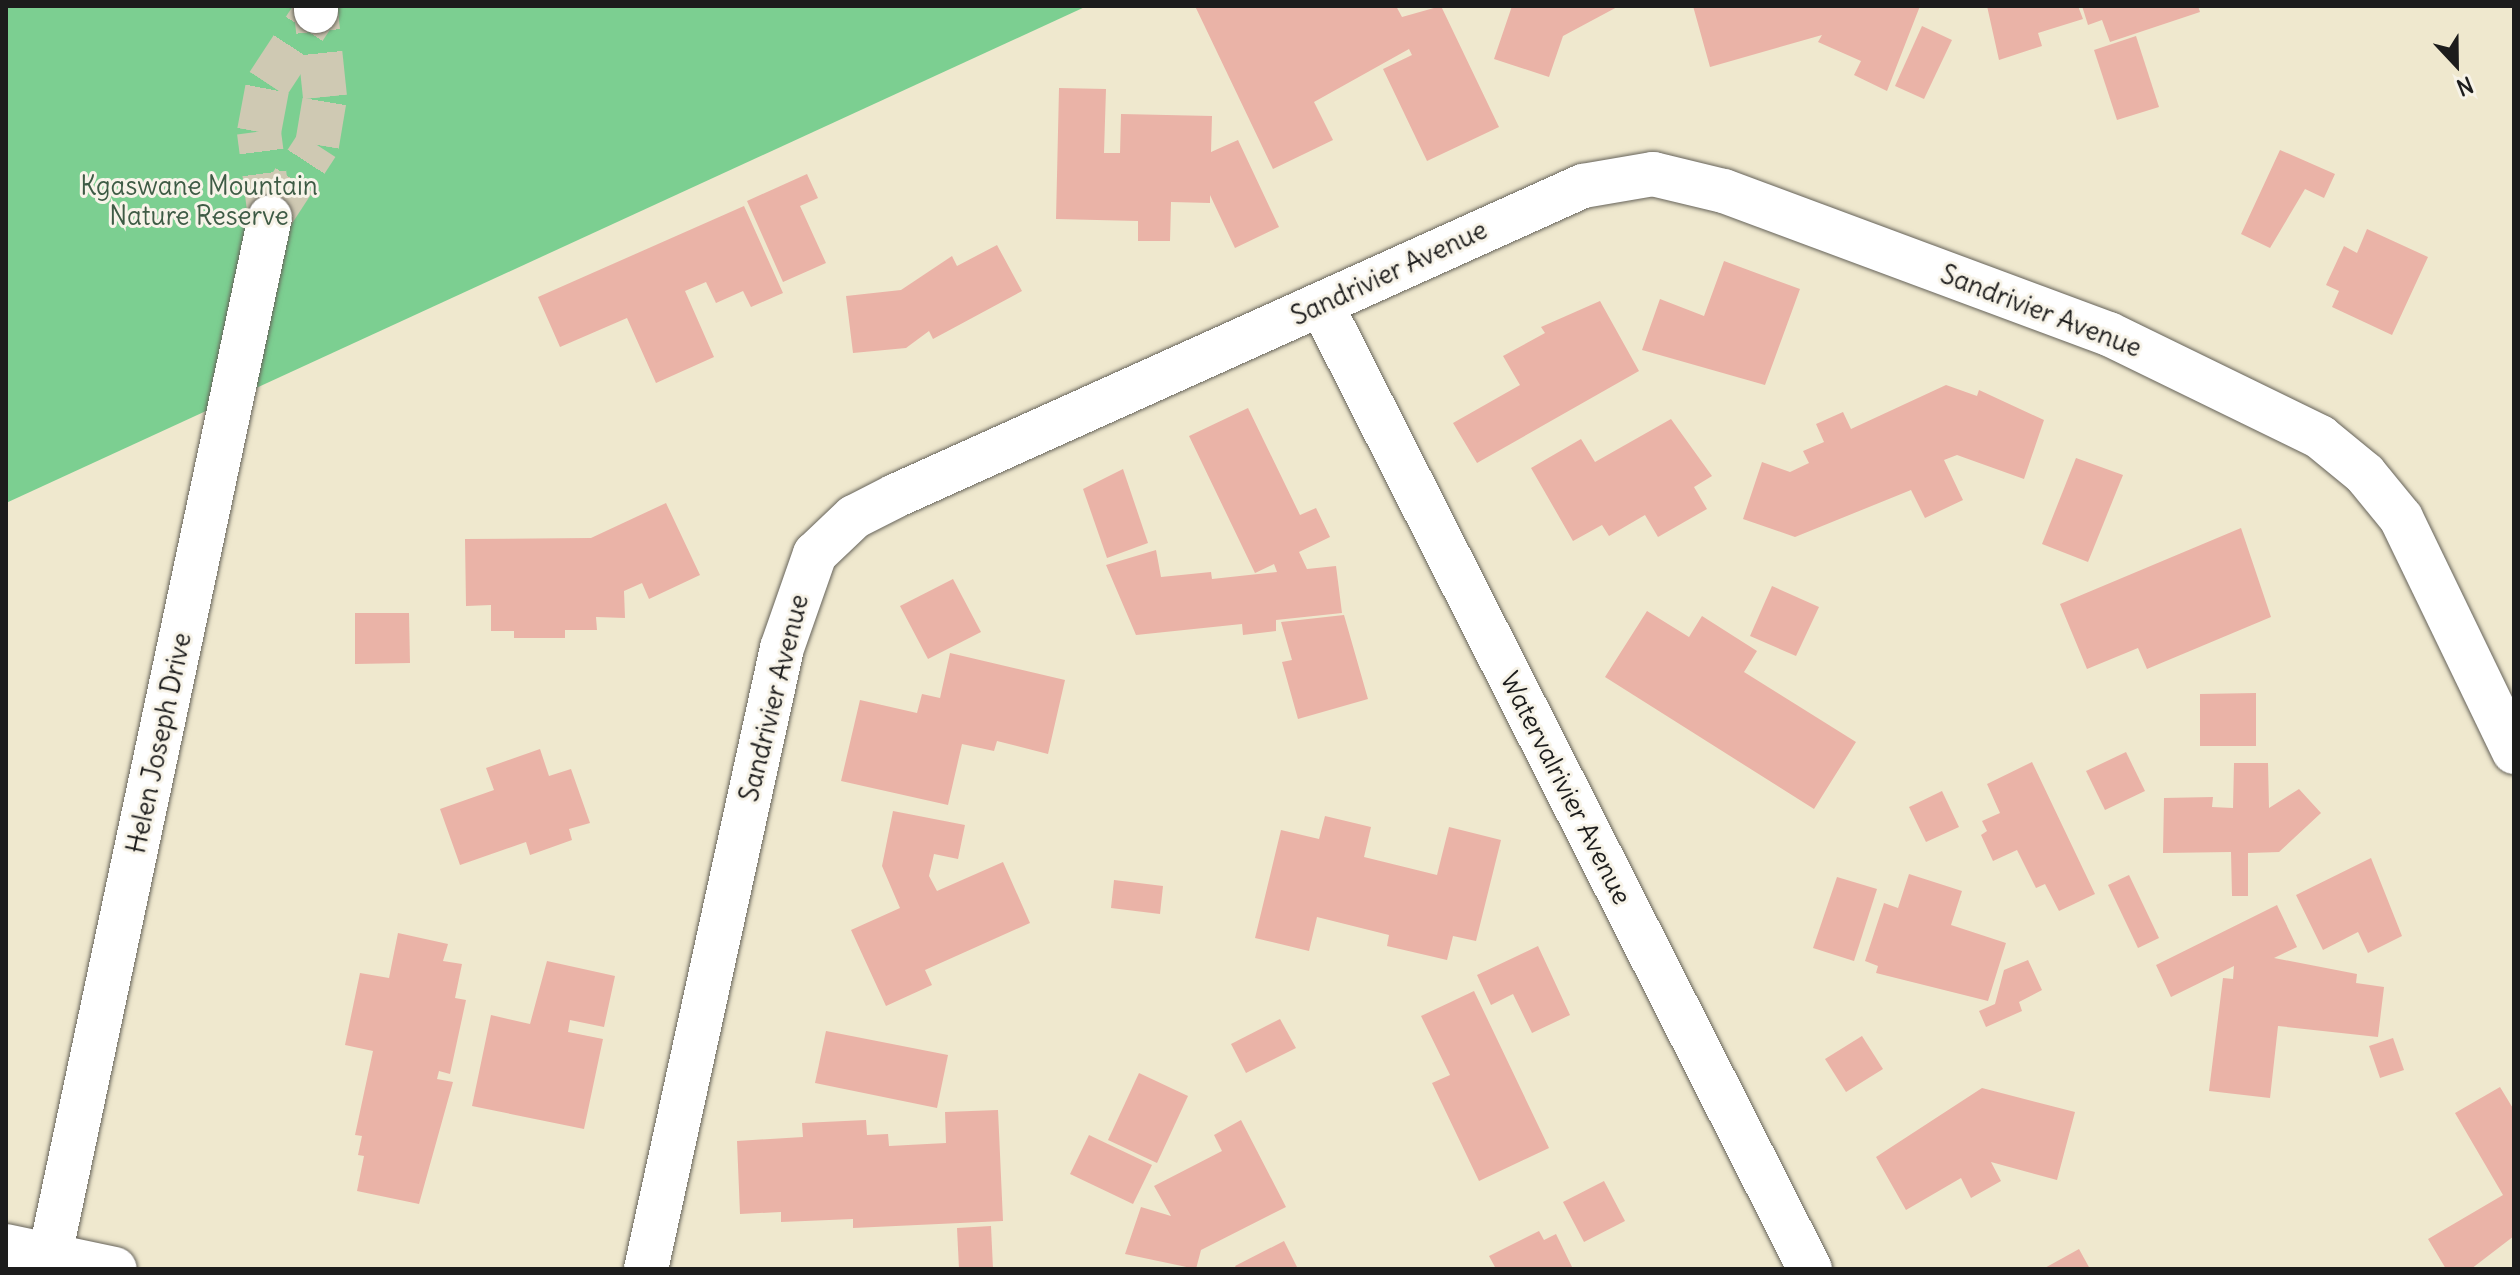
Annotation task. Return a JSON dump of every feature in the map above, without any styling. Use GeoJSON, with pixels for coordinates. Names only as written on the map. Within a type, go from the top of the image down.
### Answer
{"type":"FeatureCollection","features":[{"type":"Feature","properties":{"kind":"street","name":"Sandrivier Avenue"},"geometry":{"type":"LineString","coordinates":[[646,1269],[782,648],[815,554],[854,517],[895,496],[1322,306],[1536,204],[1583,186],[1653,174],[1724,191],[2094,329],[2320,437],[2365,474],[2401,518],[2514,752]]}},
{"type":"Feature","properties":{"kind":"street","name":"Helen Joseph Drive"},"geometry":{"type":"LineString","coordinates":[[49,1263],[270,217]]}},
{"type":"Feature","properties":{"kind":"street","name":"Watervalrivier Avenue"},"geometry":{"type":"LineString","coordinates":[[1322,306],[1810,1269]]}},
{"type":"Feature","properties":{"kind":"street"},"geometry":{"type":"LineString","coordinates":[[6,1246],[49,1263],[115,1269]]}},
{"type":"Feature","properties":{"kind":"green space","name":"Kgaswane Mountain Nature Reserve"},"geometry":{"type":"Polygon","coordinates":[[[6,6],[1087,6],[6,503],[6,6]]]}},
{"type":"Feature","properties":{"kind":"building"},"geometry":{"type":"Polygon","coordinates":[[[1195,6],[1396,6],[1402,17],[1441,6],[1499,127],[1427,161],[1383,69],[1412,55],[1409,49],[1314,102],[1333,140],[1273,169],[1195,6]]]}},
{"type":"Feature","properties":{"kind":"building"},"geometry":{"type":"Polygon","coordinates":[[[1512,6],[1619,6],[1563,36],[1549,77],[1494,59],[1512,6]]]}},
{"type":"Feature","properties":{"kind":"building"},"geometry":{"type":"Polygon","coordinates":[[[1693,6],[1920,6],[1887,91],[1854,75],[1861,61],[1818,42],[1822,35],[1710,67],[1693,6]]]}},
{"type":"Feature","properties":{"kind":"building"},"geometry":{"type":"Polygon","coordinates":[[[1987,6],[2078,6],[2083,19],[2038,33],[2042,46],[1999,60],[1987,6]]]}},
{"type":"Feature","properties":{"kind":"building"},"geometry":{"type":"Polygon","coordinates":[[[2082,6],[2198,6],[2200,12],[2110,42],[2102,20],[2088,25],[2082,6]]]}},
{"type":"Feature","properties":{"kind":"building"},"geometry":{"type":"Polygon","coordinates":[[[1922,26],[1952,40],[1924,99],[1895,86],[1922,26]]]}},
{"type":"Feature","properties":{"kind":"building"},"geometry":{"type":"Polygon","coordinates":[[[2136,36],[2159,107],[2117,120],[2094,50],[2136,36]]]}},
{"type":"Feature","properties":{"kind":"building"},"geometry":{"type":"Polygon","coordinates":[[[1059,88],[1106,89],[1104,153],[1120,153],[1121,114],[1212,116],[1211,152],[1238,140],[1279,227],[1235,248],[1210,195],[1210,203],[1171,202],[1170,241],[1138,241],[1138,221],[1056,219],[1059,88]]]}},
{"type":"Feature","properties":{"kind":"building"},"geometry":{"type":"Polygon","coordinates":[[[2280,150],[2335,174],[2324,198],[2305,189],[2270,248],[2241,234],[2280,150]]]}},
{"type":"Feature","properties":{"kind":"building"},"geometry":{"type":"Polygon","coordinates":[[[807,174],[818,198],[800,206],[826,263],[783,282],[747,201],[807,174]]]}},
{"type":"Feature","properties":{"kind":"building"},"geometry":{"type":"Polygon","coordinates":[[[744,206],[783,293],[751,307],[743,291],[716,303],[706,282],[685,291],[714,357],[656,383],[627,318],[560,347],[538,297],[744,206]]]}},
{"type":"Feature","properties":{"kind":"building"},"geometry":{"type":"Polygon","coordinates":[[[2367,229],[2428,257],[2392,335],[2332,307],[2339,291],[2326,285],[2344,246],[2357,253],[2367,229]]]}},
{"type":"Feature","properties":{"kind":"building"},"geometry":{"type":"Polygon","coordinates":[[[997,245],[1022,291],[933,339],[929,331],[906,348],[853,353],[846,296],[901,290],[952,256],[957,266],[997,245]]]}},
{"type":"Feature","properties":{"kind":"building"},"geometry":{"type":"Polygon","coordinates":[[[1724,261],[1800,289],[1765,385],[1642,350],[1660,299],[1704,316],[1724,261]]]}},
{"type":"Feature","properties":{"kind":"building"},"geometry":{"type":"Polygon","coordinates":[[[1600,301],[1639,371],[1477,463],[1453,423],[1520,385],[1503,356],[1545,333],[1541,327],[1600,301]]]}},
{"type":"Feature","properties":{"kind":"building"},"geometry":{"type":"Polygon","coordinates":[[[1946,385],[1977,396],[1979,390],[2044,420],[2024,479],[1957,455],[1944,460],[1963,500],[1925,518],[1911,490],[1795,537],[1743,519],[1762,462],[1790,472],[1809,463],[1803,451],[1824,442],[1816,424],[1843,412],[1851,429],[1946,385]]]}},
{"type":"Feature","properties":{"kind":"building"},"geometry":{"type":"Polygon","coordinates":[[[1248,408],[1300,515],[1316,508],[1330,537],[1299,552],[1307,569],[1336,566],[1342,613],[1276,620],[1276,631],[1243,635],[1242,624],[1136,635],[1106,565],[1156,550],[1161,577],[1211,572],[1212,579],[1277,572],[1274,564],[1255,573],[1189,436],[1248,408]]]}},
{"type":"Feature","properties":{"kind":"building"},"geometry":{"type":"Polygon","coordinates":[[[1671,419],[1712,476],[1694,487],[1707,509],[1658,537],[1645,515],[1609,536],[1602,525],[1573,541],[1531,468],[1581,439],[1595,462],[1671,419]]]}},
{"type":"Feature","properties":{"kind":"building"},"geometry":{"type":"Polygon","coordinates":[[[2076,458],[2123,475],[2088,562],[2042,544],[2076,458]]]}},
{"type":"Feature","properties":{"kind":"building"},"geometry":{"type":"Polygon","coordinates":[[[1123,469],[1148,543],[1107,558],[1083,489],[1123,469]]]}},
{"type":"Feature","properties":{"kind":"building"},"geometry":{"type":"Polygon","coordinates":[[[666,503],[700,575],[649,599],[642,583],[624,591],[625,618],[596,617],[597,630],[565,630],[565,638],[514,638],[514,631],[491,631],[491,605],[466,606],[465,539],[591,538],[666,503]]]}},
{"type":"Feature","properties":{"kind":"building"},"geometry":{"type":"Polygon","coordinates":[[[2241,528],[2271,617],[2147,669],[2138,648],[2087,669],[2060,604],[2241,528]]]}},
{"type":"Feature","properties":{"kind":"building"},"geometry":{"type":"Polygon","coordinates":[[[953,579],[981,632],[928,659],[900,606],[953,579]]]}},
{"type":"Feature","properties":{"kind":"building"},"geometry":{"type":"Polygon","coordinates":[[[1772,586],[1819,607],[1796,656],[1750,636],[1772,586]]]}},
{"type":"Feature","properties":{"kind":"building"},"geometry":{"type":"Polygon","coordinates":[[[1647,611],[1689,637],[1702,616],[1757,651],[1744,672],[1856,742],[1814,809],[1605,677],[1647,611]]]}},
{"type":"Feature","properties":{"kind":"building"},"geometry":{"type":"Polygon","coordinates":[[[355,613],[409,613],[410,663],[355,664],[355,613]]]}},
{"type":"Feature","properties":{"kind":"building"},"geometry":{"type":"Polygon","coordinates":[[[1344,615],[1368,699],[1298,719],[1282,662],[1292,660],[1281,622],[1344,615]]]}},
{"type":"Feature","properties":{"kind":"building"},"geometry":{"type":"Polygon","coordinates":[[[950,653],[1065,680],[1048,754],[997,741],[994,751],[962,744],[948,805],[841,781],[860,700],[917,713],[922,694],[940,698],[950,653]]]}},
{"type":"Feature","properties":{"kind":"building"},"geometry":{"type":"Polygon","coordinates":[[[2256,693],[2256,746],[2200,746],[2200,694],[2256,693]]]}},
{"type":"Feature","properties":{"kind":"building"},"geometry":{"type":"Polygon","coordinates":[[[540,749],[549,776],[571,769],[590,823],[569,829],[572,840],[530,855],[526,842],[460,865],[440,809],[494,790],[486,768],[540,749]]]}},
{"type":"Feature","properties":{"kind":"building"},"geometry":{"type":"Polygon","coordinates":[[[2126,752],[2145,791],[2105,810],[2086,771],[2126,752]]]}},
{"type":"Feature","properties":{"kind":"building"},"geometry":{"type":"Polygon","coordinates":[[[2032,762],[2095,894],[2059,911],[2045,884],[2036,888],[2017,850],[1993,861],[1981,835],[1987,831],[1982,821],[2000,813],[1987,784],[2032,762]]]}},
{"type":"Feature","properties":{"kind":"building"},"geometry":{"type":"Polygon","coordinates":[[[2234,763],[2268,763],[2269,808],[2299,789],[2321,813],[2279,852],[2248,853],[2248,896],[2232,896],[2231,852],[2163,853],[2164,798],[2213,797],[2212,807],[2233,808],[2234,763]]]}},
{"type":"Feature","properties":{"kind":"building"},"geometry":{"type":"Polygon","coordinates":[[[1942,791],[1959,827],[1926,842],[1909,807],[1942,791]]]}},
{"type":"Feature","properties":{"kind":"building"},"geometry":{"type":"Polygon","coordinates":[[[893,811],[965,825],[958,859],[934,854],[929,876],[937,891],[1003,862],[1030,923],[925,970],[932,985],[886,1006],[851,930],[900,908],[882,866],[893,811]]]}},
{"type":"Feature","properties":{"kind":"building"},"geometry":{"type":"Polygon","coordinates":[[[1325,816],[1371,827],[1364,857],[1437,875],[1449,827],[1501,840],[1476,941],[1453,936],[1447,960],[1387,946],[1389,935],[1317,917],[1309,951],[1255,938],[1281,830],[1319,839],[1325,816]]]}},
{"type":"Feature","properties":{"kind":"building"},"geometry":{"type":"Polygon","coordinates":[[[2371,858],[2402,936],[2368,953],[2358,932],[2323,950],[2296,895],[2371,858]]]}},
{"type":"Feature","properties":{"kind":"building"},"geometry":{"type":"Polygon","coordinates":[[[1909,874],[1962,891],[1951,925],[2006,943],[1988,1001],[1876,973],[1878,966],[1865,961],[1884,903],[1898,908],[1909,874]]]}},
{"type":"Feature","properties":{"kind":"building"},"geometry":{"type":"Polygon","coordinates":[[[2129,875],[2159,938],[2138,948],[2108,885],[2129,875]]]}},
{"type":"Feature","properties":{"kind":"building"},"geometry":{"type":"Polygon","coordinates":[[[1837,877],[1877,889],[1854,961],[1813,948],[1837,877]]]}},
{"type":"Feature","properties":{"kind":"building"},"geometry":{"type":"Polygon","coordinates":[[[1114,880],[1163,886],[1160,914],[1111,908],[1114,880]]]}},
{"type":"Feature","properties":{"kind":"building"},"geometry":{"type":"Polygon","coordinates":[[[2277,905],[2297,947],[2274,958],[2357,974],[2356,983],[2384,987],[2378,1037],[2278,1026],[2270,1098],[2209,1091],[2223,978],[2233,979],[2234,966],[2171,997],[2156,965],[2277,905]]]}},
{"type":"Feature","properties":{"kind":"building"},"geometry":{"type":"Polygon","coordinates":[[[398,933],[448,944],[443,961],[462,964],[455,998],[466,1000],[450,1074],[439,1071],[437,1079],[453,1082],[419,1204],[357,1191],[364,1156],[358,1155],[362,1136],[355,1135],[373,1051],[345,1045],[360,973],[389,978],[398,933]]]}},
{"type":"Feature","properties":{"kind":"building"},"geometry":{"type":"Polygon","coordinates":[[[1538,946],[1570,1015],[1532,1033],[1513,994],[1491,1005],[1477,975],[1538,946]]]}},
{"type":"Feature","properties":{"kind":"building"},"geometry":{"type":"Polygon","coordinates":[[[2028,960],[2042,990],[2019,1002],[2022,1011],[1986,1027],[1979,1011],[1995,1004],[2004,970],[2028,960]]]}},
{"type":"Feature","properties":{"kind":"building"},"geometry":{"type":"Polygon","coordinates":[[[547,961],[615,976],[604,1027],[570,1020],[568,1032],[603,1039],[584,1129],[472,1106],[491,1015],[530,1024],[547,961]]]}},
{"type":"Feature","properties":{"kind":"building"},"geometry":{"type":"Polygon","coordinates":[[[1474,991],[1549,1148],[1479,1181],[1432,1083],[1450,1075],[1421,1016],[1474,991]]]}},
{"type":"Feature","properties":{"kind":"building"},"geometry":{"type":"Polygon","coordinates":[[[1280,1019],[1296,1048],[1246,1073],[1231,1044],[1280,1019]]]}},
{"type":"Feature","properties":{"kind":"building"},"geometry":{"type":"Polygon","coordinates":[[[826,1031],[948,1055],[937,1108],[815,1083],[826,1031]]]}},
{"type":"Feature","properties":{"kind":"building"},"geometry":{"type":"Polygon","coordinates":[[[1862,1036],[1883,1069],[1846,1092],[1825,1059],[1862,1036]]]}},
{"type":"Feature","properties":{"kind":"building"},"geometry":{"type":"Polygon","coordinates":[[[2393,1038],[2404,1070],[2380,1078],[2369,1046],[2393,1038]]]}},
{"type":"Feature","properties":{"kind":"building"},"geometry":{"type":"Polygon","coordinates":[[[1139,1073],[1188,1096],[1157,1163],[1108,1140],[1139,1073]]]}},
{"type":"Feature","properties":{"kind":"building"},"geometry":{"type":"Polygon","coordinates":[[[2500,1087],[2514,1110],[2514,1236],[2471,1269],[2446,1269],[2428,1239],[2503,1195],[2455,1113],[2500,1087]]]}},
{"type":"Feature","properties":{"kind":"building"},"geometry":{"type":"Polygon","coordinates":[[[1982,1088],[2075,1112],[2057,1180],[1991,1162],[2001,1181],[1971,1198],[1961,1178],[1906,1210],[1876,1157],[1982,1088]]]}},
{"type":"Feature","properties":{"kind":"building"},"geometry":{"type":"Polygon","coordinates":[[[998,1110],[1003,1221],[853,1228],[853,1219],[781,1222],[781,1212],[740,1214],[737,1141],[803,1137],[802,1123],[866,1120],[867,1135],[888,1134],[889,1146],[946,1143],[945,1112],[998,1110]]]}},
{"type":"Feature","properties":{"kind":"building"},"geometry":{"type":"Polygon","coordinates":[[[1241,1120],[1286,1207],[1201,1250],[1196,1269],[1125,1254],[1141,1207],[1171,1216],[1154,1186],[1222,1151],[1214,1135],[1241,1120]]]}},
{"type":"Feature","properties":{"kind":"building"},"geometry":{"type":"Polygon","coordinates":[[[1089,1135],[1152,1165],[1133,1204],[1070,1174],[1089,1135]]]}},
{"type":"Feature","properties":{"kind":"building"},"geometry":{"type":"Polygon","coordinates":[[[1604,1181],[1625,1221],[1584,1242],[1563,1202],[1604,1181]]]}},
{"type":"Feature","properties":{"kind":"building"},"geometry":{"type":"Polygon","coordinates":[[[991,1226],[993,1269],[959,1269],[957,1228],[991,1226]]]}},
{"type":"Feature","properties":{"kind":"building"},"geometry":{"type":"Polygon","coordinates":[[[1539,1231],[1544,1240],[1556,1234],[1573,1269],[1496,1269],[1489,1256],[1539,1231]]]}},
{"type":"Feature","properties":{"kind":"building"},"geometry":{"type":"Polygon","coordinates":[[[1284,1241],[1298,1269],[1237,1269],[1235,1266],[1284,1241]]]}},
{"type":"Feature","properties":{"kind":"building"},"geometry":{"type":"Polygon","coordinates":[[[2079,1249],[2090,1269],[2043,1269],[2079,1249]]]}},
{"type":"Feature","properties":{"kind":"tunnel"},"geometry":{"type":"LineString","coordinates":[[270,217],[259,132],[268,84],[316,11]]}},
{"type":"Feature","properties":{"kind":"tunnel"},"geometry":{"type":"LineString","coordinates":[[270,217],[317,145],[325,97],[316,11]]}}]}
